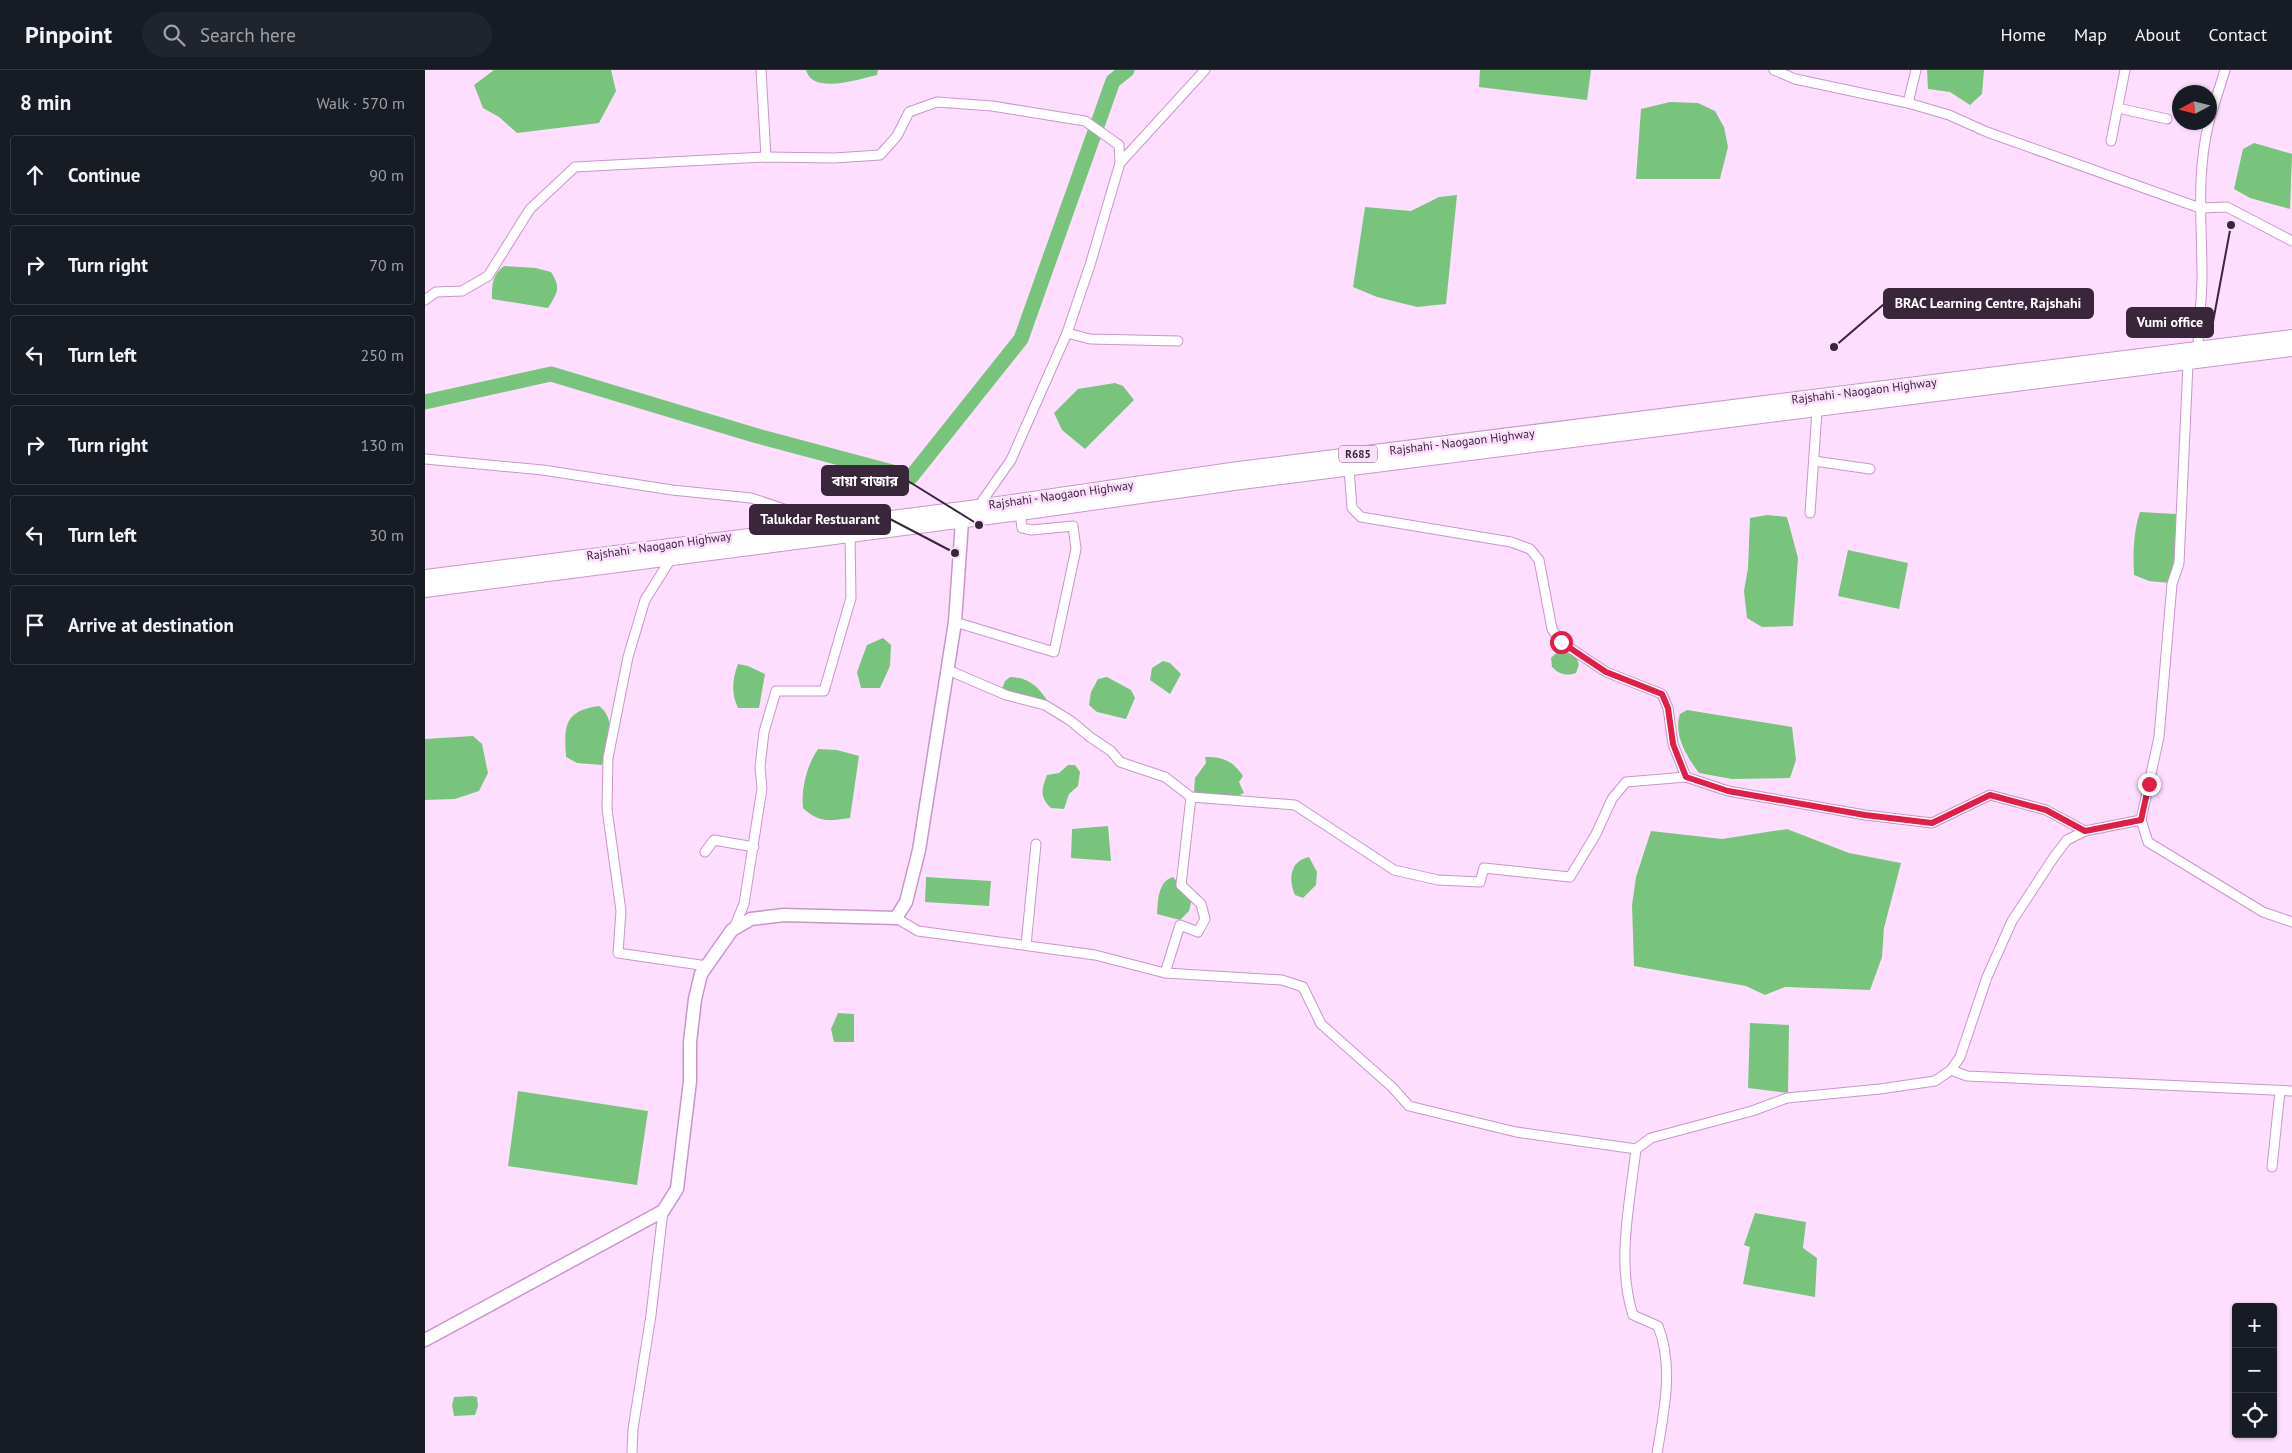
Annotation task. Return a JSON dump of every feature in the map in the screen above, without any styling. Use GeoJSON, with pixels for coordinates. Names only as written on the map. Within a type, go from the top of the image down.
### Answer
{"type":"FeatureCollection","features":[{"type":"Feature","properties":{"kind":"main road","name":"Rajshahi - Naogaon Highway"},"geometry":{"type":"LineString","coordinates":[[425,577],[468,578],[672,557],[801,534],[831,524],[978,506],[1089,497],[1349,469],[1817,410],[2111,367],[2198,350],[2289,343]]}},
{"type":"Feature","properties":{"kind":"main road","name":"Rajshahi - Naogaon Highway"},"geometry":{"type":"LineString","coordinates":[[425,590],[468,578],[801,534],[850,535],[1020,513],[1089,497],[1247,468],[2111,367],[2188,364],[2289,343]]}},
{"type":"Feature","properties":{"kind":"main road"},"geometry":{"type":"LineString","coordinates":[[425,1340],[663,1210],[677,1189],[690,1081],[690,1042],[695,999],[701,974],[733,930],[751,919],[784,915],[896,918],[906,902],[919,850],[955,622],[962,521]]}},
{"type":"Feature","properties":{"kind":"street"},"geometry":{"type":"LineString","coordinates":[[761,70],[766,156]]}},
{"type":"Feature","properties":{"kind":"street"},"geometry":{"type":"LineString","coordinates":[[1120,163],[1205,70]]}},
{"type":"Feature","properties":{"kind":"street"},"geometry":{"type":"LineString","coordinates":[[1774,70],[1795,79],[1908,103],[1949,115],[1987,132],[2200,208],[2227,207],[2292,241]]}},
{"type":"Feature","properties":{"kind":"street"},"geometry":{"type":"LineString","coordinates":[[1908,103],[1916,70]]}},
{"type":"Feature","properties":{"kind":"street"},"geometry":{"type":"LineString","coordinates":[[2111,141],[2125,70]]}},
{"type":"Feature","properties":{"kind":"street"},"geometry":{"type":"LineString","coordinates":[[2217,96],[2225,70]]}},
{"type":"Feature","properties":{"kind":"street"},"geometry":{"type":"LineString","coordinates":[[425,300],[436,292],[463,291],[488,276],[530,209],[575,167],[766,156],[834,158],[880,155],[897,136],[909,112],[937,102],[992,106],[1085,122],[1101,131],[1119,145],[1120,163],[1090,265],[1067,333],[1011,460],[978,506]]}},
{"type":"Feature","properties":{"kind":"street"},"geometry":{"type":"LineString","coordinates":[[2117,108],[2167,119]]}},
{"type":"Feature","properties":{"kind":"street"},"geometry":{"type":"LineString","coordinates":[[2198,350],[2202,278],[2200,208],[2202,158],[2207,130]]}},
{"type":"Feature","properties":{"kind":"street"},"geometry":{"type":"LineString","coordinates":[[1067,333],[1090,338],[1178,341]]}},
{"type":"Feature","properties":{"kind":"street"},"geometry":{"type":"LineString","coordinates":[[2188,364],[2179,563],[2173,584],[2159,737],[2141,820],[2148,842],[2263,912],[2292,922]]}},
{"type":"Feature","properties":{"kind":"street"},"geometry":{"type":"LineString","coordinates":[[1810,513],[1817,410]]}},
{"type":"Feature","properties":{"kind":"street"},"geometry":{"type":"LineString","coordinates":[[425,459],[543,470],[672,490],[751,498],[831,524]]}},
{"type":"Feature","properties":{"kind":"street"},"geometry":{"type":"LineString","coordinates":[[1814,461],[1870,469]]}},
{"type":"Feature","properties":{"kind":"street"},"geometry":{"type":"LineString","coordinates":[[1349,469],[1352,508],[1361,516],[1511,542],[1530,549],[1539,560],[1552,630],[1561,642],[1606,672],[1662,694],[1668,708],[1673,744],[1686,777]]}},
{"type":"Feature","properties":{"kind":"street"},"geometry":{"type":"LineString","coordinates":[[955,622],[1054,652],[1076,549],[1073,526],[1032,530],[1022,528],[1020,513]]}},
{"type":"Feature","properties":{"kind":"street"},"geometry":{"type":"LineString","coordinates":[[733,930],[744,904],[762,788],[760,767],[764,732],[776,691],[824,691],[851,598],[850,535]]}},
{"type":"Feature","properties":{"kind":"street"},"geometry":{"type":"LineString","coordinates":[[672,557],[645,600],[628,657],[609,758],[607,809],[621,911],[618,953],[707,966]]}},
{"type":"Feature","properties":{"kind":"street"},"geometry":{"type":"LineString","coordinates":[[948,670],[1006,695],[1045,705],[1071,721],[1089,737],[1111,751],[1121,762],[1165,777],[1191,797],[1295,805],[1394,870],[1438,880],[1480,882],[1484,868],[1570,877],[1597,834],[1612,800],[1626,782],[1686,777],[1728,791],[1865,815],[1932,823],[1990,795],[2046,810],[2085,831]]}},
{"type":"Feature","properties":{"kind":"street"},"geometry":{"type":"LineString","coordinates":[[1165,973],[1180,925],[1198,932],[1205,919],[1201,904],[1181,885],[1191,797]]}},
{"type":"Feature","properties":{"kind":"street"},"geometry":{"type":"LineString","coordinates":[[896,918],[918,931],[1095,955],[1165,973],[1282,980],[1303,987],[1321,1024],[1392,1087],[1409,1106],[1516,1132],[1636,1149],[1651,1138],[1752,1111],[1787,1098],[1880,1089],[1935,1081],[1951,1070],[1960,1057],[1987,977],[2012,921],[2067,840],[2085,831],[2141,820]]}},
{"type":"Feature","properties":{"kind":"street"},"geometry":{"type":"LineString","coordinates":[[705,852],[714,840],[754,848]]}},
{"type":"Feature","properties":{"kind":"street"},"geometry":{"type":"LineString","coordinates":[[1026,945],[1036,844]]}},
{"type":"Feature","properties":{"kind":"street"},"geometry":{"type":"LineString","coordinates":[[1951,1070],[1967,1076],[2292,1092]]}},
{"type":"Feature","properties":{"kind":"street"},"geometry":{"type":"LineString","coordinates":[[2272,1167],[2280,1090]]}},
{"type":"Feature","properties":{"kind":"street"},"geometry":{"type":"LineString","coordinates":[[1636,1149],[1625,1250],[1627,1298],[1633,1315],[1658,1326],[1664,1340],[1667,1396],[1657,1453]]}},
{"type":"Feature","properties":{"kind":"street"},"geometry":{"type":"LineString","coordinates":[[632,1453],[633,1428],[651,1315],[663,1210]]}},
{"type":"Feature","properties":{"kind":"shaded area"},"geometry":{"type":"Polygon","coordinates":[[[494,70],[611,70],[616,91],[599,123],[517,133],[499,117],[483,108],[474,85],[494,70]]]}},
{"type":"Feature","properties":{"kind":"shaded area"},"geometry":{"type":"Polygon","coordinates":[[[806,70],[878,70],[877,75],[849,82],[827,84],[810,78],[806,70]]]}},
{"type":"Feature","properties":{"kind":"shaded area"},"geometry":{"type":"Polygon","coordinates":[[[1480,70],[1591,70],[1587,100],[1479,87],[1480,70]]]}},
{"type":"Feature","properties":{"kind":"shaded area"},"geometry":{"type":"Polygon","coordinates":[[[1927,70],[1984,70],[1982,94],[1970,105],[1950,92],[1928,89],[1927,70]]]}},
{"type":"Feature","properties":{"kind":"shaded area"},"geometry":{"type":"Polygon","coordinates":[[[1670,102],[1698,103],[1715,111],[1724,127],[1728,147],[1720,179],[1636,179],[1641,109],[1670,102]]]}},
{"type":"Feature","properties":{"kind":"shaded area"},"geometry":{"type":"Polygon","coordinates":[[[2254,143],[2292,154],[2290,209],[2250,198],[2234,189],[2243,149],[2254,143]]]}},
{"type":"Feature","properties":{"kind":"shaded area"},"geometry":{"type":"Polygon","coordinates":[[[1457,195],[1446,304],[1417,307],[1377,297],[1353,287],[1365,207],[1411,211],[1439,197],[1457,195]]]}},
{"type":"Feature","properties":{"kind":"shaded area"},"geometry":{"type":"Polygon","coordinates":[[[504,266],[536,268],[551,272],[556,282],[557,290],[548,308],[492,299],[493,281],[497,273],[504,266]]]}},
{"type":"Feature","properties":{"kind":"shaded area"},"geometry":{"type":"Polygon","coordinates":[[[1115,383],[1123,386],[1134,400],[1085,449],[1062,430],[1054,413],[1078,389],[1115,383]]]}},
{"type":"Feature","properties":{"kind":"shaded area"},"geometry":{"type":"Polygon","coordinates":[[[2140,512],[2176,514],[2179,528],[2170,583],[2149,581],[2134,575],[2134,543],[2140,512]]]}},
{"type":"Feature","properties":{"kind":"shaded area"},"geometry":{"type":"Polygon","coordinates":[[[1767,515],[1787,517],[1798,558],[1793,626],[1762,627],[1747,618],[1744,591],[1748,568],[1750,518],[1767,515]]]}},
{"type":"Feature","properties":{"kind":"shaded area"},"geometry":{"type":"Polygon","coordinates":[[[1848,550],[1908,563],[1899,609],[1838,596],[1848,550]]]}},
{"type":"Feature","properties":{"kind":"shaded area"},"geometry":{"type":"Polygon","coordinates":[[[883,638],[891,645],[890,666],[880,688],[861,688],[857,672],[867,645],[883,638]]]}},
{"type":"Feature","properties":{"kind":"shaded area"},"geometry":{"type":"Polygon","coordinates":[[[1564,649],[1576,657],[1579,664],[1576,673],[1563,674],[1552,667],[1551,658],[1558,651],[1564,649]]]}},
{"type":"Feature","properties":{"kind":"shaded area"},"geometry":{"type":"Polygon","coordinates":[[[1163,661],[1170,663],[1181,674],[1170,694],[1150,680],[1152,668],[1163,661]]]}},
{"type":"Feature","properties":{"kind":"shaded area"},"geometry":{"type":"Polygon","coordinates":[[[738,664],[748,666],[765,674],[759,708],[738,708],[733,686],[738,664]]]}},
{"type":"Feature","properties":{"kind":"shaded area"},"geometry":{"type":"Polygon","coordinates":[[[1010,677],[1028,681],[1041,691],[1048,702],[1028,704],[1002,689],[1005,681],[1010,677]]]}},
{"type":"Feature","properties":{"kind":"shaded area"},"geometry":{"type":"Polygon","coordinates":[[[1107,677],[1131,690],[1135,698],[1126,719],[1097,712],[1089,705],[1091,692],[1098,679],[1107,677]]]}},
{"type":"Feature","properties":{"kind":"shaded area"},"geometry":{"type":"Polygon","coordinates":[[[599,706],[605,712],[610,726],[602,765],[577,763],[566,757],[566,729],[573,716],[587,708],[599,706]]]}},
{"type":"Feature","properties":{"kind":"shaded area"},"geometry":{"type":"Polygon","coordinates":[[[1687,710],[1792,727],[1796,760],[1790,778],[1732,779],[1699,773],[1682,745],[1678,730],[1680,714],[1687,710]]]}},
{"type":"Feature","properties":{"kind":"shaded area"},"geometry":{"type":"Polygon","coordinates":[[[473,736],[482,744],[488,773],[479,791],[455,799],[425,800],[425,739],[473,736]]]}},
{"type":"Feature","properties":{"kind":"shaded area"},"geometry":{"type":"Polygon","coordinates":[[[818,749],[837,750],[859,756],[850,818],[836,820],[819,819],[803,808],[806,777],[818,749]]]}},
{"type":"Feature","properties":{"kind":"shaded area"},"geometry":{"type":"Polygon","coordinates":[[[1205,757],[1223,759],[1232,763],[1243,776],[1239,782],[1244,793],[1226,797],[1194,792],[1195,778],[1206,763],[1205,757]]]}},
{"type":"Feature","properties":{"kind":"shaded area"},"geometry":{"type":"Polygon","coordinates":[[[1068,765],[1075,765],[1080,772],[1078,786],[1069,794],[1064,809],[1051,808],[1043,796],[1047,775],[1059,773],[1068,765]]]}},
{"type":"Feature","properties":{"kind":"shaded area"},"geometry":{"type":"Polygon","coordinates":[[[1108,826],[1111,861],[1071,858],[1072,829],[1108,826]]]}},
{"type":"Feature","properties":{"kind":"shaded area"},"geometry":{"type":"Polygon","coordinates":[[[1787,829],[1849,853],[1901,863],[1884,928],[1882,957],[1870,990],[1785,987],[1765,995],[1746,986],[1634,966],[1632,905],[1636,877],[1651,831],[1722,839],[1787,829]]]}},
{"type":"Feature","properties":{"kind":"shaded area"},"geometry":{"type":"Polygon","coordinates":[[[1309,857],[1317,872],[1316,885],[1303,898],[1295,895],[1291,877],[1294,867],[1298,862],[1309,857]]]}},
{"type":"Feature","properties":{"kind":"shaded area"},"geometry":{"type":"Polygon","coordinates":[[[926,877],[991,881],[989,906],[925,902],[926,877]]]}},
{"type":"Feature","properties":{"kind":"shaded area"},"geometry":{"type":"Polygon","coordinates":[[[1173,877],[1192,899],[1189,911],[1180,920],[1157,914],[1160,892],[1164,882],[1173,877]]]}},
{"type":"Feature","properties":{"kind":"shaded area"},"geometry":{"type":"Polygon","coordinates":[[[838,1013],[854,1014],[854,1042],[834,1042],[831,1029],[838,1013]]]}},
{"type":"Feature","properties":{"kind":"shaded area"},"geometry":{"type":"Polygon","coordinates":[[[1750,1023],[1789,1025],[1788,1093],[1748,1088],[1750,1023]]]}},
{"type":"Feature","properties":{"kind":"shaded area"},"geometry":{"type":"Polygon","coordinates":[[[518,1091],[648,1111],[637,1185],[508,1166],[518,1091]]]}},
{"type":"Feature","properties":{"kind":"shaded area"},"geometry":{"type":"Polygon","coordinates":[[[1755,1213],[1806,1222],[1803,1248],[1817,1258],[1815,1297],[1743,1284],[1750,1247],[1744,1245],[1755,1213]]]}},
{"type":"Feature","properties":{"kind":"shaded area"},"geometry":{"type":"Polygon","coordinates":[[[454,1397],[477,1397],[478,1406],[475,1415],[454,1416],[452,1405],[454,1397]]]}},
{"type":"Feature","properties":{"kind":"waterway"},"geometry":{"type":"LineString","coordinates":[[425,402],[551,374],[754,435],[911,477],[1021,339],[1113,81],[1127,70]]}},
{"type":"Feature","properties":{"kind":"place","name":"Vumi office"},"geometry":{"type":"Point","coordinates":[2231,225]}},
{"type":"Feature","properties":{"kind":"place","name":"BRAC Learning Centre, Rajshahi"},"geometry":{"type":"Point","coordinates":[1834,347]}},
{"type":"Feature","properties":{"kind":"place","name":"বায়া বাজার"},"geometry":{"type":"Point","coordinates":[979,525]}},
{"type":"Feature","properties":{"kind":"place","name":"Talukdar Restuarant"},"geometry":{"type":"Point","coordinates":[955,553]}},
{"type":"Feature","properties":{"kind":"route"},"geometry":{"type":"LineString","coordinates":[[1561,642],[1606,672],[1662,694],[1668,708],[1673,744],[1686,777],[1728,791],[1865,815],[1932,823],[1990,795],[2046,810],[2085,831],[2141,820],[2149,784]]}}]}
